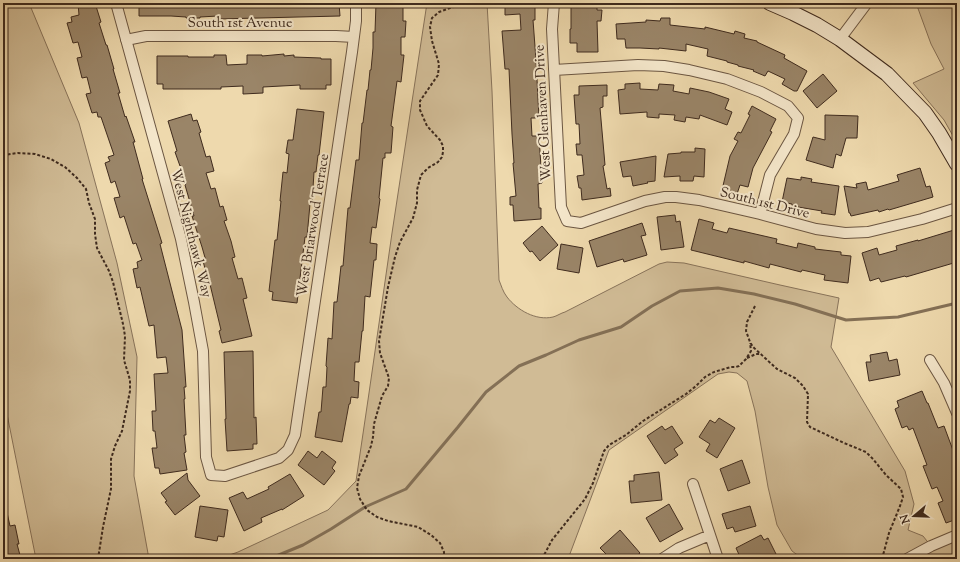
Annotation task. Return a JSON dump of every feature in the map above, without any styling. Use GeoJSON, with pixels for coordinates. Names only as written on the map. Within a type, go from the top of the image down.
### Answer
{"type":"FeatureCollection","features":[{"type":"Feature","properties":{"kind":"street","name":"West Nighthawk Way"},"geometry":{"type":"LineString","coordinates":[[116,3],[181,239],[194,302],[203,351],[206,457],[211,475]]}},
{"type":"Feature","properties":{"kind":"street","name":"West Briarwood Terrace"},"geometry":{"type":"LineString","coordinates":[[211,475],[225,476],[278,458],[288,450],[295,435],[354,37],[356,3]]}},
{"type":"Feature","properties":{"kind":"street","name":"West Glenhaven Drive"},"geometry":{"type":"LineString","coordinates":[[554,3],[552,29],[561,207],[567,221]]}},
{"type":"Feature","properties":{"kind":"street"},"geometry":{"type":"LineString","coordinates":[[770,3],[817,25],[840,39],[887,74],[925,113],[939,133],[957,164]]}},
{"type":"Feature","properties":{"kind":"street"},"geometry":{"type":"LineString","coordinates":[[840,39],[867,3]]}},
{"type":"Feature","properties":{"kind":"street","name":"South 1st Avenue"},"geometry":{"type":"LineString","coordinates":[[126,40],[146,36],[354,37]]}},
{"type":"Feature","properties":{"kind":"street"},"geometry":{"type":"LineString","coordinates":[[554,70],[638,65],[664,66],[727,79],[761,92],[788,106],[798,118],[794,134],[770,175],[760,214]]}},
{"type":"Feature","properties":{"kind":"street","name":"South 1st Drive"},"geometry":{"type":"LineString","coordinates":[[567,221],[581,223],[645,201],[665,197],[676,197],[699,200],[816,229],[845,233],[880,230],[957,208]]}},
{"type":"Feature","properties":{"kind":"street"},"geometry":{"type":"LineString","coordinates":[[930,360],[944,383],[957,413]]}},
{"type":"Feature","properties":{"kind":"street"},"geometry":{"type":"LineString","coordinates":[[693,484],[718,559]]}},
{"type":"Feature","properties":{"kind":"street"},"geometry":{"type":"LineString","coordinates":[[662,559],[679,548],[710,535]]}},
{"type":"Feature","properties":{"kind":"street"},"geometry":{"type":"LineString","coordinates":[[906,559],[957,535]]}},
{"type":"Feature","properties":{"kind":"path"},"geometry":{"type":"LineString","coordinates":[[444,559],[444,552],[440,543],[431,534],[418,527],[388,521],[377,517],[367,510],[360,499],[357,488],[358,476],[372,446],[374,424],[382,396],[388,386],[389,378],[380,353],[379,341],[393,264],[400,242],[413,218],[421,175],[428,168],[438,162],[442,157],[443,152],[443,146],[440,140],[427,126],[420,110],[420,101],[438,75],[439,64],[432,41],[430,27],[432,18],[439,12],[459,5],[460,3]]}},
{"type":"Feature","properties":{"kind":"path"},"geometry":{"type":"LineString","coordinates":[[3,156],[18,153],[35,154],[51,159],[65,167],[86,189],[95,220],[95,234],[98,248],[113,282],[123,324],[125,336],[124,360],[130,380],[130,391],[122,431],[111,459],[112,488],[103,527],[98,559]]}},
{"type":"Feature","properties":{"kind":"path"},"geometry":{"type":"LineString","coordinates":[[542,559],[552,540],[585,499],[593,483],[604,451],[609,444],[626,435],[643,421],[681,397],[705,377],[714,372],[740,366],[746,359],[751,351],[750,342],[746,331],[747,322],[755,306]]}},
{"type":"Feature","properties":{"kind":"path"},"geometry":{"type":"LineString","coordinates":[[750,342],[777,369],[795,378],[803,386],[808,394],[807,422],[810,427],[866,452],[901,490],[903,497],[888,533],[882,559]]}},
{"type":"Feature","properties":{"kind":"path"},"geometry":{"type":"LineString","coordinates":[[746,359],[756,354],[762,354]]}},
{"type":"Feature","properties":{"kind":"shaded area"},"geometry":{"type":"Polygon","coordinates":[[[3,3],[29,3],[79,123],[117,263],[137,357],[134,476],[149,559],[36,559],[3,394],[3,3]]]}},
{"type":"Feature","properties":{"kind":"shaded area"},"geometry":{"type":"Polygon","coordinates":[[[427,3],[487,3],[499,280],[504,293],[511,302],[521,310],[534,316],[547,318],[553,317],[659,264],[667,262],[684,263],[839,298],[831,347],[905,471],[914,504],[908,530],[923,536],[931,546],[957,535],[957,559],[803,559],[792,551],[777,525],[768,487],[755,411],[747,381],[737,373],[729,372],[718,374],[609,450],[568,559],[218,559],[238,552],[328,510],[356,481],[427,3]]]}},
{"type":"Feature","properties":{"kind":"shaded area"},"geometry":{"type":"Polygon","coordinates":[[[916,3],[957,3],[957,143],[944,120],[913,83],[944,69],[931,44],[916,3]]]}},
{"type":"Feature","properties":{"kind":"building"},"geometry":{"type":"Polygon","coordinates":[[[78,3],[95,3],[101,22],[99,23],[114,69],[120,93],[118,93],[125,117],[126,116],[135,142],[133,142],[142,179],[162,243],[160,244],[182,330],[186,387],[184,387],[186,435],[184,435],[186,452],[184,453],[187,470],[160,474],[159,468],[155,468],[152,448],[157,448],[155,431],[153,431],[152,411],[156,411],[154,374],[168,373],[166,357],[157,358],[154,325],[149,326],[140,287],[137,288],[133,269],[138,268],[137,262],[142,260],[136,243],[133,244],[124,216],[120,218],[114,198],[120,197],[115,181],[111,183],[105,163],[110,161],[108,157],[114,155],[101,117],[98,117],[97,112],[92,113],[86,94],[91,93],[87,77],[82,78],[77,58],[82,57],[78,42],[73,43],[67,23],[72,22],[71,17],[79,15],[78,3]]]}},
{"type":"Feature","properties":{"kind":"building"},"geometry":{"type":"Polygon","coordinates":[[[139,3],[339,3],[340,16],[218,19],[218,16],[186,18],[171,16],[139,16],[139,3]]]}},
{"type":"Feature","properties":{"kind":"building"},"geometry":{"type":"Polygon","coordinates":[[[376,3],[403,3],[403,21],[406,21],[405,37],[401,37],[401,55],[404,55],[401,82],[397,81],[391,126],[393,127],[391,153],[385,153],[385,158],[383,158],[376,228],[372,227],[370,243],[377,244],[376,260],[374,260],[370,297],[365,296],[359,362],[355,362],[354,381],[359,382],[358,398],[351,397],[342,442],[315,437],[319,412],[321,412],[323,387],[326,387],[328,338],[332,339],[334,302],[337,302],[341,266],[343,266],[348,208],[350,208],[356,160],[359,160],[362,123],[371,70],[376,3]]]}},
{"type":"Feature","properties":{"kind":"building"},"geometry":{"type":"Polygon","coordinates":[[[505,3],[535,4],[535,20],[533,20],[539,118],[531,118],[532,136],[539,136],[542,183],[538,184],[541,219],[514,221],[513,205],[510,205],[510,197],[516,196],[509,69],[505,69],[502,31],[521,30],[520,14],[505,15],[505,3]]]}},
{"type":"Feature","properties":{"kind":"building"},"geometry":{"type":"Polygon","coordinates":[[[582,3],[597,3],[597,10],[602,10],[601,21],[597,21],[598,52],[577,52],[577,43],[570,43],[571,4],[581,5],[582,3]]]}},
{"type":"Feature","properties":{"kind":"building"},"geometry":{"type":"Polygon","coordinates":[[[661,18],[670,18],[670,25],[705,29],[705,27],[734,34],[735,31],[745,34],[744,38],[757,41],[785,55],[784,58],[807,71],[797,91],[794,91],[782,84],[785,79],[768,71],[765,76],[753,71],[754,70],[707,56],[708,49],[686,44],[686,51],[659,48],[626,48],[625,39],[617,39],[616,24],[646,22],[646,20],[660,21],[661,18]]]}},
{"type":"Feature","properties":{"kind":"building"},"geometry":{"type":"Polygon","coordinates":[[[284,54],[284,56],[294,55],[294,57],[331,59],[331,85],[326,85],[326,89],[300,89],[300,85],[263,87],[263,93],[243,94],[243,86],[221,87],[221,89],[163,89],[163,84],[157,84],[157,56],[214,57],[214,55],[226,55],[227,65],[247,64],[247,55],[262,56],[284,54]]]}},
{"type":"Feature","properties":{"kind":"building"},"geometry":{"type":"Polygon","coordinates":[[[823,74],[837,91],[817,108],[803,91],[823,74]]]}},
{"type":"Feature","properties":{"kind":"building"},"geometry":{"type":"Polygon","coordinates":[[[640,83],[640,89],[658,90],[659,84],[674,85],[673,91],[689,94],[690,88],[709,92],[729,99],[725,109],[732,112],[727,125],[700,115],[699,119],[686,117],[685,122],[674,120],[675,115],[659,114],[659,118],[647,117],[647,112],[620,114],[618,90],[625,89],[625,84],[640,83]]]}},
{"type":"Feature","properties":{"kind":"building"},"geometry":{"type":"Polygon","coordinates":[[[607,85],[607,96],[603,96],[603,107],[600,108],[605,165],[603,166],[607,189],[610,188],[611,196],[582,200],[581,188],[579,188],[577,176],[584,175],[582,155],[577,155],[576,144],[580,144],[579,124],[576,124],[574,95],[579,95],[579,86],[607,85]]]}},
{"type":"Feature","properties":{"kind":"building"},"geometry":{"type":"Polygon","coordinates":[[[752,106],[776,119],[770,131],[772,132],[753,168],[748,187],[740,185],[737,194],[722,190],[730,156],[738,141],[734,139],[738,132],[741,133],[750,115],[748,114],[752,106]]]}},
{"type":"Feature","properties":{"kind":"building"},"geometry":{"type":"Polygon","coordinates":[[[297,109],[324,112],[319,155],[316,172],[314,172],[312,204],[310,204],[307,237],[305,237],[297,303],[272,300],[273,292],[269,291],[275,240],[277,240],[283,172],[287,173],[289,154],[286,153],[288,140],[293,140],[297,109]]]}},
{"type":"Feature","properties":{"kind":"building"},"geometry":{"type":"Polygon","coordinates":[[[191,114],[193,121],[197,120],[206,157],[210,156],[214,171],[206,173],[211,189],[215,188],[220,207],[223,206],[227,220],[224,221],[235,257],[232,258],[238,279],[242,278],[247,298],[243,299],[252,336],[222,343],[219,331],[221,330],[203,261],[206,261],[192,216],[194,216],[185,185],[186,184],[175,152],[177,151],[168,121],[191,114]]]}},
{"type":"Feature","properties":{"kind":"building"},"geometry":{"type":"Polygon","coordinates":[[[825,115],[858,116],[857,138],[846,138],[841,156],[836,154],[833,168],[806,160],[813,137],[825,140],[825,115]]]}},
{"type":"Feature","properties":{"kind":"building"},"geometry":{"type":"Polygon","coordinates":[[[695,148],[705,149],[704,177],[694,176],[693,181],[680,181],[680,176],[664,177],[668,154],[695,152],[695,148]]]}},
{"type":"Feature","properties":{"kind":"building"},"geometry":{"type":"Polygon","coordinates":[[[656,156],[655,181],[633,186],[631,176],[623,177],[620,162],[656,156]]]}},
{"type":"Feature","properties":{"kind":"building"},"geometry":{"type":"Polygon","coordinates":[[[920,168],[926,187],[930,186],[933,197],[879,212],[878,210],[851,216],[849,213],[844,186],[857,188],[856,184],[866,182],[868,190],[899,181],[897,175],[920,168]]]}},
{"type":"Feature","properties":{"kind":"building"},"geometry":{"type":"Polygon","coordinates":[[[801,177],[812,179],[811,182],[839,186],[835,215],[821,213],[822,211],[792,206],[792,204],[782,202],[787,178],[801,180],[801,177]]]}},
{"type":"Feature","properties":{"kind":"building"},"geometry":{"type":"Polygon","coordinates":[[[675,215],[676,222],[680,221],[684,247],[661,250],[657,217],[675,215]]]}},
{"type":"Feature","properties":{"kind":"building"},"geometry":{"type":"Polygon","coordinates":[[[699,219],[714,223],[712,229],[727,233],[729,228],[777,239],[776,243],[797,248],[798,243],[815,247],[815,249],[841,252],[841,255],[851,256],[848,283],[824,280],[825,275],[802,270],[801,272],[770,264],[769,268],[691,250],[699,219]]]}},
{"type":"Feature","properties":{"kind":"building"},"geometry":{"type":"Polygon","coordinates":[[[642,223],[646,235],[641,236],[647,255],[624,262],[623,259],[597,267],[589,241],[642,223]]]}},
{"type":"Feature","properties":{"kind":"building"},"geometry":{"type":"Polygon","coordinates":[[[542,226],[558,245],[540,261],[523,243],[542,226]]]}},
{"type":"Feature","properties":{"kind":"building"},"geometry":{"type":"Polygon","coordinates":[[[954,230],[957,239],[957,262],[906,277],[881,282],[879,278],[870,281],[862,253],[877,248],[879,255],[897,250],[896,246],[954,230]]]}},
{"type":"Feature","properties":{"kind":"building"},"geometry":{"type":"Polygon","coordinates":[[[561,244],[583,248],[579,273],[557,269],[561,244]]]}},
{"type":"Feature","properties":{"kind":"building"},"geometry":{"type":"Polygon","coordinates":[[[253,351],[254,418],[256,417],[257,444],[253,444],[253,449],[227,451],[224,352],[253,351]]]}},
{"type":"Feature","properties":{"kind":"building"},"geometry":{"type":"Polygon","coordinates":[[[887,352],[889,361],[897,359],[900,375],[869,381],[866,362],[871,362],[870,355],[887,352]]]}},
{"type":"Feature","properties":{"kind":"building"},"geometry":{"type":"Polygon","coordinates":[[[922,391],[938,428],[944,426],[957,461],[957,519],[946,523],[938,503],[943,501],[937,487],[932,489],[923,466],[927,465],[913,428],[909,430],[907,426],[902,428],[895,409],[899,407],[897,401],[922,391]]]}},
{"type":"Feature","properties":{"kind":"building"},"geometry":{"type":"Polygon","coordinates":[[[719,418],[735,428],[717,458],[706,451],[710,444],[699,437],[710,420],[715,423],[719,418]]]}},
{"type":"Feature","properties":{"kind":"building"},"geometry":{"type":"Polygon","coordinates":[[[662,426],[665,430],[672,426],[683,443],[674,449],[678,455],[665,464],[647,436],[662,426]]]}},
{"type":"Feature","properties":{"kind":"building"},"geometry":{"type":"Polygon","coordinates":[[[308,451],[317,458],[322,451],[336,462],[332,468],[335,471],[324,485],[298,465],[308,451]]]}},
{"type":"Feature","properties":{"kind":"building"},"geometry":{"type":"Polygon","coordinates":[[[742,460],[750,483],[728,491],[720,469],[742,460]]]}},
{"type":"Feature","properties":{"kind":"building"},"geometry":{"type":"Polygon","coordinates":[[[659,472],[662,500],[631,503],[629,481],[634,481],[634,475],[659,472]]]}},
{"type":"Feature","properties":{"kind":"building"},"geometry":{"type":"Polygon","coordinates":[[[187,473],[188,480],[200,496],[175,515],[165,502],[167,501],[161,493],[187,473]]]}},
{"type":"Feature","properties":{"kind":"building"},"geometry":{"type":"Polygon","coordinates":[[[290,474],[304,496],[282,510],[261,518],[262,522],[244,531],[229,498],[243,492],[247,499],[269,489],[268,487],[290,474]]]}},
{"type":"Feature","properties":{"kind":"building"},"geometry":{"type":"Polygon","coordinates":[[[669,504],[683,529],[660,542],[646,518],[669,504]]]}},
{"type":"Feature","properties":{"kind":"building"},"geometry":{"type":"Polygon","coordinates":[[[200,506],[228,510],[224,537],[218,536],[217,541],[195,537],[200,506]]]}},
{"type":"Feature","properties":{"kind":"building"},"geometry":{"type":"Polygon","coordinates":[[[750,506],[756,526],[735,532],[733,527],[727,529],[722,514],[750,506]]]}},
{"type":"Feature","properties":{"kind":"building"},"geometry":{"type":"Polygon","coordinates":[[[6,508],[10,526],[15,525],[19,544],[17,544],[21,559],[3,559],[3,509],[6,508]]]}},
{"type":"Feature","properties":{"kind":"building"},"geometry":{"type":"Polygon","coordinates":[[[620,530],[640,553],[633,559],[611,559],[600,548],[620,530]]]}},
{"type":"Feature","properties":{"kind":"building"},"geometry":{"type":"Polygon","coordinates":[[[761,535],[764,540],[768,538],[777,556],[771,559],[741,559],[736,548],[761,535]]]}},
{"type":"Feature","properties":{"kind":"waterway"},"geometry":{"type":"LineString","coordinates":[[269,559],[303,545],[365,507],[406,489],[486,392],[519,366],[579,340],[621,327],[652,306],[680,291],[718,288],[754,294],[795,304],[846,320],[898,317],[957,303]]}}]}
